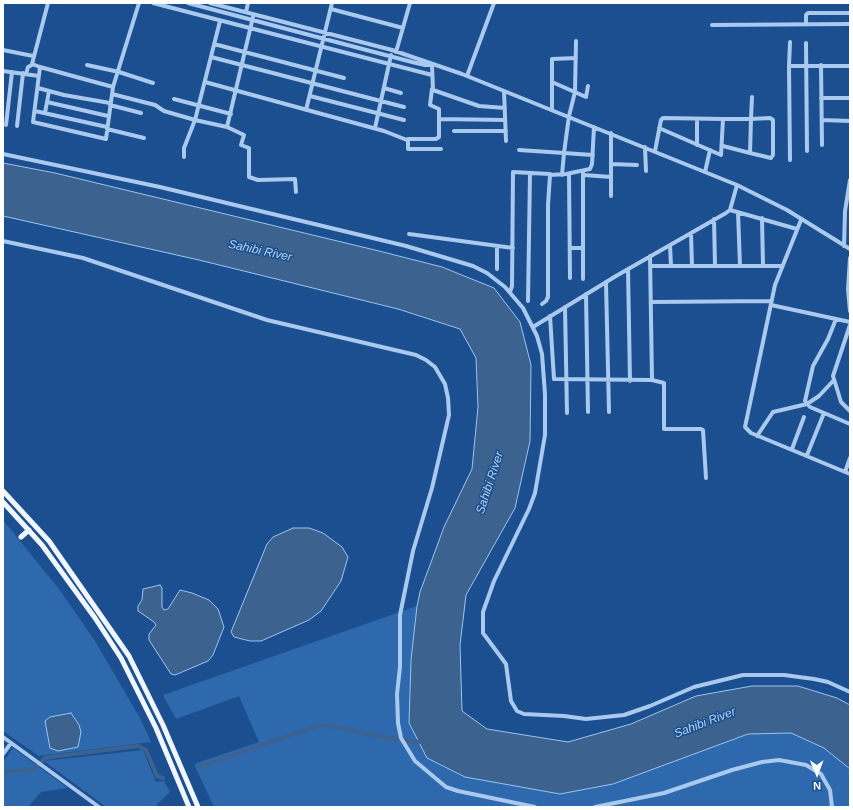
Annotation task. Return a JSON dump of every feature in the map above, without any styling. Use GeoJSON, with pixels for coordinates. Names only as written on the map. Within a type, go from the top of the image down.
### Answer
{"type":"FeatureCollection","features":[{"type":"Feature","properties":{"kind":"main road"},"geometry":{"type":"LineString","coordinates":[[3,491],[49,541],[129,656],[163,725],[198,807]]}},
{"type":"Feature","properties":{"kind":"main road"},"geometry":{"type":"LineString","coordinates":[[3,502],[29,530],[68,580],[121,658],[153,722],[189,807]]}},
{"type":"Feature","properties":{"kind":"main road"},"geometry":{"type":"LineString","coordinates":[[21,537],[29,530]]}},
{"type":"Feature","properties":{"kind":"street"},"geometry":{"type":"LineString","coordinates":[[17,126],[25,73],[28,67],[32,65],[33,56],[48,3]]}},
{"type":"Feature","properties":{"kind":"street"},"geometry":{"type":"LineString","coordinates":[[40,67],[33,122],[104,139],[106,138],[113,87],[139,3]]}},
{"type":"Feature","properties":{"kind":"street"},"geometry":{"type":"LineString","coordinates":[[153,3],[432,75]]}},
{"type":"Feature","properties":{"kind":"street"},"geometry":{"type":"LineString","coordinates":[[188,3],[391,57],[425,65],[433,65]]}},
{"type":"Feature","properties":{"kind":"street"},"geometry":{"type":"LineString","coordinates":[[210,3],[229,5],[246,12],[394,51],[467,76],[737,185],[773,203],[850,249]]}},
{"type":"Feature","properties":{"kind":"street"},"geometry":{"type":"LineString","coordinates":[[246,12],[248,3]]}},
{"type":"Feature","properties":{"kind":"street"},"geometry":{"type":"LineString","coordinates":[[306,110],[332,3]]}},
{"type":"Feature","properties":{"kind":"street"},"geometry":{"type":"LineString","coordinates":[[375,128],[391,57],[403,28],[410,3]]}},
{"type":"Feature","properties":{"kind":"street"},"geometry":{"type":"LineString","coordinates":[[467,76],[494,3]]}},
{"type":"Feature","properties":{"kind":"street"},"geometry":{"type":"LineString","coordinates":[[331,9],[403,28]]}},
{"type":"Feature","properties":{"kind":"street"},"geometry":{"type":"LineString","coordinates":[[806,24],[806,15],[808,13],[850,13]]}},
{"type":"Feature","properties":{"kind":"street"},"geometry":{"type":"LineString","coordinates":[[227,127],[254,14]]}},
{"type":"Feature","properties":{"kind":"street"},"geometry":{"type":"LineString","coordinates":[[184,157],[184,148],[195,120],[220,20]]}},
{"type":"Feature","properties":{"kind":"street"},"geometry":{"type":"LineString","coordinates":[[712,25],[850,24]]}},
{"type":"Feature","properties":{"kind":"street"},"geometry":{"type":"LineString","coordinates":[[562,175],[569,116],[575,92],[576,41]]}},
{"type":"Feature","properties":{"kind":"street"},"geometry":{"type":"LineString","coordinates":[[790,42],[790,160]]}},
{"type":"Feature","properties":{"kind":"street"},"geometry":{"type":"LineString","coordinates":[[806,43],[807,151]]}},
{"type":"Feature","properties":{"kind":"street"},"geometry":{"type":"LineString","coordinates":[[214,44],[344,78]]}},
{"type":"Feature","properties":{"kind":"street"},"geometry":{"type":"LineString","coordinates":[[3,50],[33,56]]}},
{"type":"Feature","properties":{"kind":"street"},"geometry":{"type":"LineString","coordinates":[[211,57],[404,107]]}},
{"type":"Feature","properties":{"kind":"street"},"geometry":{"type":"LineString","coordinates":[[552,110],[552,59],[576,58]]}},
{"type":"Feature","properties":{"kind":"street"},"geometry":{"type":"LineString","coordinates":[[32,65],[113,87]]}},
{"type":"Feature","properties":{"kind":"street"},"geometry":{"type":"LineString","coordinates":[[87,65],[118,72],[153,83]]}},
{"type":"Feature","properties":{"kind":"street"},"geometry":{"type":"LineString","coordinates":[[407,140],[437,138],[440,136],[438,109],[430,105],[433,65]]}},
{"type":"Feature","properties":{"kind":"street"},"geometry":{"type":"LineString","coordinates":[[821,65],[822,146]]}},
{"type":"Feature","properties":{"kind":"street"},"geometry":{"type":"LineString","coordinates":[[789,66],[850,66]]}},
{"type":"Feature","properties":{"kind":"street"},"geometry":{"type":"LineString","coordinates":[[3,71],[39,76]]}},
{"type":"Feature","properties":{"kind":"street"},"geometry":{"type":"LineString","coordinates":[[6,125],[12,72]]}},
{"type":"Feature","properties":{"kind":"street"},"geometry":{"type":"LineString","coordinates":[[205,82],[402,136],[407,140],[409,150],[441,149]]}},
{"type":"Feature","properties":{"kind":"street"},"geometry":{"type":"LineString","coordinates":[[552,82],[586,97],[588,86]]}},
{"type":"Feature","properties":{"kind":"street"},"geometry":{"type":"LineString","coordinates":[[38,88],[110,104],[140,113]]}},
{"type":"Feature","properties":{"kind":"street"},"geometry":{"type":"LineString","coordinates":[[384,88],[401,93]]}},
{"type":"Feature","properties":{"kind":"street"},"geometry":{"type":"LineString","coordinates":[[432,89],[479,106],[505,108]]}},
{"type":"Feature","properties":{"kind":"street"},"geometry":{"type":"LineString","coordinates":[[45,113],[49,91]]}},
{"type":"Feature","properties":{"kind":"street"},"geometry":{"type":"LineString","coordinates":[[504,91],[506,141]]}},
{"type":"Feature","properties":{"kind":"street"},"geometry":{"type":"LineString","coordinates":[[112,94],[155,105],[164,111],[227,127],[243,134],[241,145],[249,148],[249,177],[257,180],[296,179],[296,192]]}},
{"type":"Feature","properties":{"kind":"street"},"geometry":{"type":"LineString","coordinates":[[310,96],[404,120]]}},
{"type":"Feature","properties":{"kind":"street"},"geometry":{"type":"LineString","coordinates":[[750,153],[752,97]]}},
{"type":"Feature","properties":{"kind":"street"},"geometry":{"type":"LineString","coordinates":[[821,98],[850,98]]}},
{"type":"Feature","properties":{"kind":"street"},"geometry":{"type":"LineString","coordinates":[[174,99],[231,114]]}},
{"type":"Feature","properties":{"kind":"street"},"geometry":{"type":"LineString","coordinates":[[47,102],[108,116]]}},
{"type":"Feature","properties":{"kind":"street"},"geometry":{"type":"LineString","coordinates":[[35,111],[144,138]]}},
{"type":"Feature","properties":{"kind":"street"},"geometry":{"type":"LineString","coordinates":[[655,151],[659,128],[663,118],[772,119],[773,155],[770,158],[723,146]]}},
{"type":"Feature","properties":{"kind":"street"},"geometry":{"type":"LineString","coordinates":[[439,119],[506,120]]}},
{"type":"Feature","properties":{"kind":"street"},"geometry":{"type":"LineString","coordinates":[[697,119],[697,145]]}},
{"type":"Feature","properties":{"kind":"street"},"geometry":{"type":"LineString","coordinates":[[659,128],[722,155],[723,119]]}},
{"type":"Feature","properties":{"kind":"street"},"geometry":{"type":"LineString","coordinates":[[822,120],[850,121]]}},
{"type":"Feature","properties":{"kind":"street"},"geometry":{"type":"LineString","coordinates":[[583,173],[591,168],[594,127]]}},
{"type":"Feature","properties":{"kind":"street"},"geometry":{"type":"LineString","coordinates":[[454,132],[506,131]]}},
{"type":"Feature","properties":{"kind":"street"},"geometry":{"type":"LineString","coordinates":[[611,133],[611,196]]}},
{"type":"Feature","properties":{"kind":"street"},"geometry":{"type":"LineString","coordinates":[[645,147],[646,171]]}},
{"type":"Feature","properties":{"kind":"street"},"geometry":{"type":"LineString","coordinates":[[519,150],[593,155]]}},
{"type":"Feature","properties":{"kind":"street"},"geometry":{"type":"LineString","coordinates":[[705,172],[710,150]]}},
{"type":"Feature","properties":{"kind":"street"},"geometry":{"type":"LineString","coordinates":[[3,154],[160,187],[412,248],[484,271],[496,279],[510,292],[523,308],[533,327],[542,354],[546,409],[544,435],[536,485],[529,509],[494,581],[483,612],[482,620],[484,635],[506,664],[511,701],[516,710],[524,714],[564,716],[583,719],[609,717],[625,714],[650,706],[704,684],[743,675],[784,675],[814,679],[832,684],[850,692]]}},
{"type":"Feature","properties":{"kind":"street"},"geometry":{"type":"LineString","coordinates":[[611,164],[637,165]]}},
{"type":"Feature","properties":{"kind":"street"},"geometry":{"type":"LineString","coordinates":[[510,292],[512,286],[513,248],[512,173],[562,175],[583,173],[611,177]]}},
{"type":"Feature","properties":{"kind":"street"},"geometry":{"type":"LineString","coordinates":[[528,300],[530,173]]}},
{"type":"Feature","properties":{"kind":"street"},"geometry":{"type":"LineString","coordinates":[[583,173],[583,279]]}},
{"type":"Feature","properties":{"kind":"street"},"geometry":{"type":"LineString","coordinates":[[542,304],[548,297],[548,205],[550,174]]}},
{"type":"Feature","properties":{"kind":"street"},"geometry":{"type":"LineString","coordinates":[[569,174],[571,248],[570,278]]}},
{"type":"Feature","properties":{"kind":"street"},"geometry":{"type":"LineString","coordinates":[[844,246],[850,180]]}},
{"type":"Feature","properties":{"kind":"street"},"geometry":{"type":"LineString","coordinates":[[730,210],[737,185]]}},
{"type":"Feature","properties":{"kind":"street"},"geometry":{"type":"LineString","coordinates":[[533,327],[628,269],[730,210],[797,229]]}},
{"type":"Feature","properties":{"kind":"street"},"geometry":{"type":"LineString","coordinates":[[738,212],[740,266]]}},
{"type":"Feature","properties":{"kind":"street"},"geometry":{"type":"LineString","coordinates":[[762,218],[763,266]]}},
{"type":"Feature","properties":{"kind":"street"},"geometry":{"type":"LineString","coordinates":[[714,219],[715,266]]}},
{"type":"Feature","properties":{"kind":"street"},"geometry":{"type":"LineString","coordinates":[[801,220],[781,266],[771,303],[745,426],[748,431],[758,436],[850,474]]}},
{"type":"Feature","properties":{"kind":"street"},"geometry":{"type":"LineString","coordinates":[[691,233],[692,266]]}},
{"type":"Feature","properties":{"kind":"street"},"geometry":{"type":"LineString","coordinates":[[409,234],[513,248]]}},
{"type":"Feature","properties":{"kind":"street"},"geometry":{"type":"LineString","coordinates":[[3,241],[83,258],[267,320],[416,355],[435,367],[445,384],[449,415],[432,488],[413,551],[400,615],[400,666],[397,694],[401,738],[415,761],[446,786],[458,792],[535,807]]}},
{"type":"Feature","properties":{"kind":"street"},"geometry":{"type":"LineString","coordinates":[[670,245],[671,266]]}},
{"type":"Feature","properties":{"kind":"street"},"geometry":{"type":"LineString","coordinates":[[497,246],[497,269]]}},
{"type":"Feature","properties":{"kind":"street"},"geometry":{"type":"LineString","coordinates":[[571,248],[583,248]]}},
{"type":"Feature","properties":{"kind":"street"},"geometry":{"type":"LineString","coordinates":[[650,256],[652,380]]}},
{"type":"Feature","properties":{"kind":"street"},"geometry":{"type":"LineString","coordinates":[[850,258],[848,284],[850,311]]}},
{"type":"Feature","properties":{"kind":"street"},"geometry":{"type":"LineString","coordinates":[[650,266],[781,266]]}},
{"type":"Feature","properties":{"kind":"street"},"geometry":{"type":"LineString","coordinates":[[628,269],[630,381]]}},
{"type":"Feature","properties":{"kind":"street"},"geometry":{"type":"LineString","coordinates":[[606,283],[609,412]]}},
{"type":"Feature","properties":{"kind":"street"},"geometry":{"type":"LineString","coordinates":[[586,294],[588,412]]}},
{"type":"Feature","properties":{"kind":"street"},"geometry":{"type":"LineString","coordinates":[[651,302],[771,303],[850,323],[835,368],[834,380],[841,402],[850,411]]}},
{"type":"Feature","properties":{"kind":"street"},"geometry":{"type":"LineString","coordinates":[[565,307],[568,380],[567,413]]}},
{"type":"Feature","properties":{"kind":"street"},"geometry":{"type":"LineString","coordinates":[[550,316],[553,379],[630,381],[652,380],[664,383],[664,429],[703,430],[706,478]]}},
{"type":"Feature","properties":{"kind":"street"},"geometry":{"type":"LineString","coordinates":[[806,404],[805,396],[813,366],[828,339],[836,319]]}},
{"type":"Feature","properties":{"kind":"street"},"geometry":{"type":"LineString","coordinates":[[758,436],[773,412],[806,404],[819,396],[834,380]]}},
{"type":"Feature","properties":{"kind":"street"},"geometry":{"type":"LineString","coordinates":[[806,404],[850,424]]}},
{"type":"Feature","properties":{"kind":"street"},"geometry":{"type":"LineString","coordinates":[[807,455],[824,413]]}},
{"type":"Feature","properties":{"kind":"street"},"geometry":{"type":"LineString","coordinates":[[792,449],[804,417]]}},
{"type":"Feature","properties":{"kind":"street"},"geometry":{"type":"LineString","coordinates":[[845,472],[850,458]]}},
{"type":"Feature","properties":{"kind":"street"},"geometry":{"type":"LineString","coordinates":[[3,737],[99,807]]}},
{"type":"Feature","properties":{"kind":"street"},"geometry":{"type":"LineString","coordinates":[[3,754],[11,743]]}},
{"type":"Feature","properties":{"kind":"street"},"geometry":{"type":"LineString","coordinates":[[595,807],[664,793],[732,770],[762,762],[779,760],[806,765],[818,772],[827,783],[832,807]]}},
{"type":"Feature","properties":{"kind":"shaded area"},"geometry":{"type":"Polygon","coordinates":[[[3,520],[59,589],[95,641],[140,718],[151,742],[39,756],[3,731],[3,520]]]}},
{"type":"Feature","properties":{"kind":"shaded area"},"geometry":{"type":"Polygon","coordinates":[[[417,606],[411,660],[409,723],[427,758],[465,777],[560,794],[613,784],[748,734],[791,733],[824,748],[850,769],[850,807],[214,807],[194,764],[259,742],[239,696],[176,719],[163,695],[417,606]]]}},
{"type":"Feature","properties":{"kind":"shaded area"},"geometry":{"type":"Polygon","coordinates":[[[13,748],[68,788],[41,792],[28,807],[3,807],[3,762],[13,748]]]}},
{"type":"Feature","properties":{"kind":"shaded area"},"geometry":{"type":"Polygon","coordinates":[[[143,750],[156,782],[164,781],[170,792],[156,805],[157,807],[106,807],[44,761],[143,750]]]}},
{"type":"Feature","properties":{"kind":"water","name":"Sahibi River"},"geometry":{"type":"Polygon","coordinates":[[[3,163],[55,173],[442,267],[494,288],[520,322],[531,365],[530,441],[515,508],[466,595],[460,645],[462,711],[487,729],[568,742],[631,724],[696,696],[752,686],[798,686],[837,698],[850,705],[850,769],[824,748],[791,733],[748,734],[613,784],[560,794],[465,777],[427,758],[409,723],[411,660],[417,606],[420,592],[444,527],[472,469],[478,407],[476,358],[460,329],[398,309],[199,260],[3,216],[3,163]]]}},
{"type":"Feature","properties":{"kind":"water"},"geometry":{"type":"Polygon","coordinates":[[[293,528],[309,528],[323,533],[342,547],[348,557],[341,581],[321,611],[309,620],[261,641],[250,641],[234,637],[231,632],[267,544],[273,537],[293,528]]]}},
{"type":"Feature","properties":{"kind":"water"},"geometry":{"type":"Polygon","coordinates":[[[160,585],[162,588],[162,607],[164,610],[168,609],[180,590],[192,593],[209,600],[218,609],[224,627],[213,655],[208,661],[175,675],[171,674],[149,640],[149,634],[156,625],[138,611],[138,606],[142,600],[143,589],[160,585]]]}},
{"type":"Feature","properties":{"kind":"water"},"geometry":{"type":"Polygon","coordinates":[[[71,713],[79,725],[81,732],[78,747],[58,751],[50,748],[45,721],[50,717],[71,713]]]}},
{"type":"Feature","properties":{"kind":"waterway"},"geometry":{"type":"LineString","coordinates":[[199,767],[317,726],[326,725],[387,738],[419,742],[423,740]]}},
{"type":"Feature","properties":{"kind":"waterway"},"geometry":{"type":"LineString","coordinates":[[3,772],[34,769],[45,758],[138,746],[146,750],[157,776],[163,778]]}}]}
